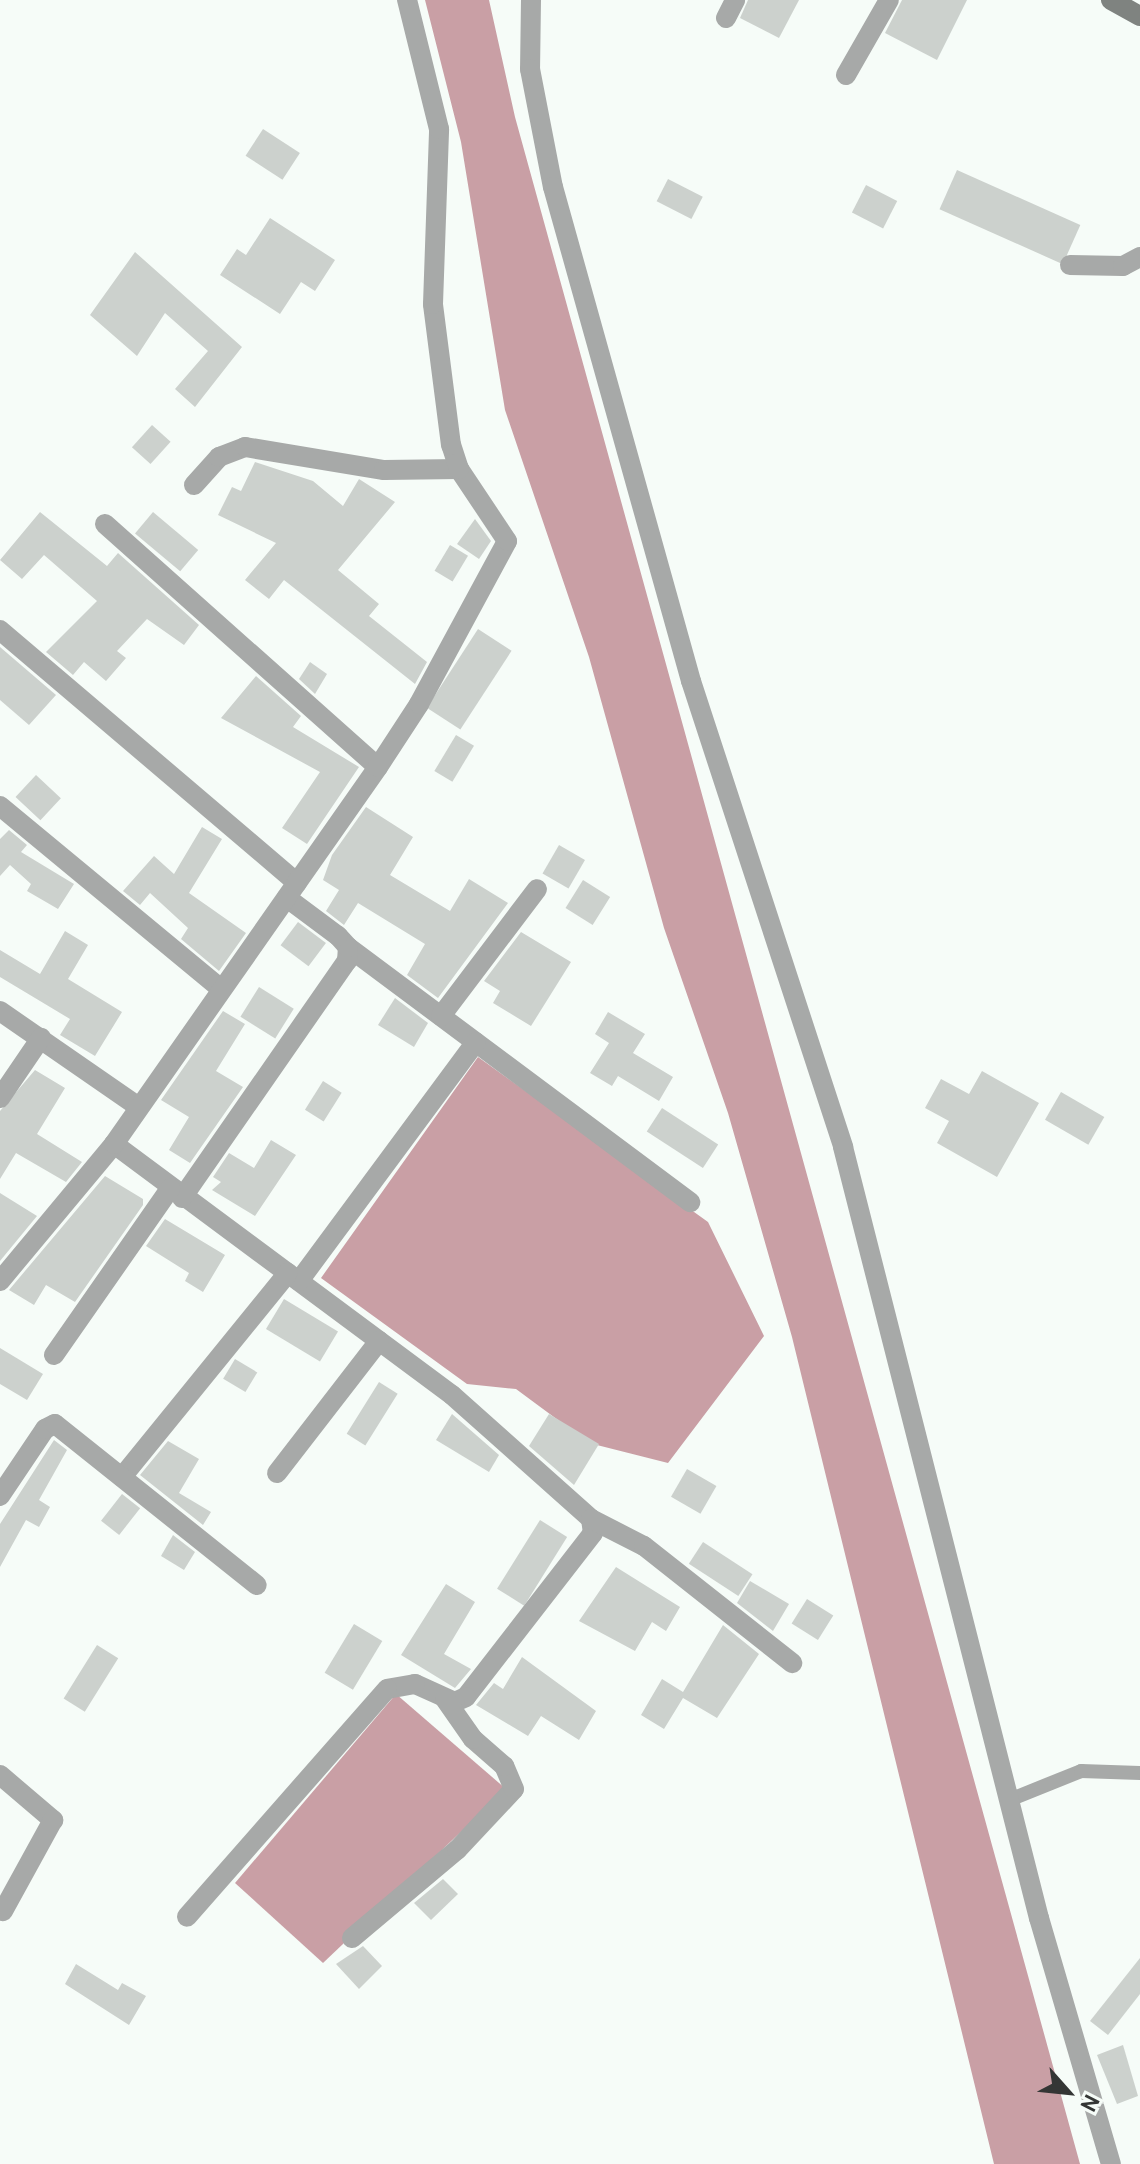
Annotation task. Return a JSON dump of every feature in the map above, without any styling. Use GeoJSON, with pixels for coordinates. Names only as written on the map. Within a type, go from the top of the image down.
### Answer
{"type":"FeatureCollection","features":[{"type":"Feature","properties":{"kind":"street"},"geometry":{"type":"LineString","coordinates":[[0,1281],[114,1144],[137,1106],[378,767],[419,704],[507,541],[459,469],[433,304],[439,129],[407,0]]}},
{"type":"Feature","properties":{"kind":"street"},"geometry":{"type":"LineString","coordinates":[[531,0],[530,69],[553,187],[691,681],[843,1147],[1009,1800],[1111,2164]]}},
{"type":"Feature","properties":{"kind":"street"},"geometry":{"type":"LineString","coordinates":[[846,75],[889,0]]}},
{"type":"Feature","properties":{"kind":"street"},"geometry":{"type":"LineString","coordinates":[[1111,0],[1140,16]]}},
{"type":"Feature","properties":{"kind":"street"},"geometry":{"type":"LineString","coordinates":[[1070,265],[1123,266],[1140,257]]}},
{"type":"Feature","properties":{"kind":"street"},"geometry":{"type":"LineString","coordinates":[[194,485],[219,457],[245,447],[384,470],[459,469]]}},
{"type":"Feature","properties":{"kind":"street"},"geometry":{"type":"LineString","coordinates":[[105,524],[378,767]]}},
{"type":"Feature","properties":{"kind":"street"},"geometry":{"type":"LineString","coordinates":[[0,630],[292,890],[348,947],[690,1202]]}},
{"type":"Feature","properties":{"kind":"street"},"geometry":{"type":"LineString","coordinates":[[0,806],[221,989]]}},
{"type":"Feature","properties":{"kind":"street"},"geometry":{"type":"LineString","coordinates":[[441,1016],[537,889]]}},
{"type":"Feature","properties":{"kind":"street"},"geometry":{"type":"LineString","coordinates":[[54,1355],[338,979],[348,947]]}},
{"type":"Feature","properties":{"kind":"street"},"geometry":{"type":"LineString","coordinates":[[0,1011],[137,1106]]}},
{"type":"Feature","properties":{"kind":"street"},"geometry":{"type":"LineString","coordinates":[[0,1098],[41,1038]]}},
{"type":"Feature","properties":{"kind":"street"},"geometry":{"type":"LineString","coordinates":[[122,1477],[294,1277],[476,1042]]}},
{"type":"Feature","properties":{"kind":"street"},"geometry":{"type":"LineString","coordinates":[[114,1144],[176,1194],[294,1277],[490,1426],[591,1519],[654,1553],[792,1663]]}},
{"type":"Feature","properties":{"kind":"street"},"geometry":{"type":"LineString","coordinates":[[277,1473],[379,1341]]}},
{"type":"Feature","properties":{"kind":"street"},"geometry":{"type":"LineString","coordinates":[[0,1496],[45,1429],[55,1424],[257,1585]]}},
{"type":"Feature","properties":{"kind":"street"},"geometry":{"type":"LineString","coordinates":[[445,1699],[466,1697],[587,1545],[591,1519]]}},
{"type":"Feature","properties":{"kind":"street"},"geometry":{"type":"LineString","coordinates":[[187,1917],[387,1689],[415,1684],[445,1699],[473,1739],[504,1766],[514,1789],[457,1850],[352,1938]]}},
{"type":"Feature","properties":{"kind":"street"},"geometry":{"type":"LineString","coordinates":[[0,1775],[53,1820],[3,1911]]}},
{"type":"Feature","properties":{"kind":"lane"},"geometry":{"type":"LineString","coordinates":[[1009,1800],[1081,1771],[1140,1773]]}},
{"type":"Feature","properties":{"kind":"shaded area"},"geometry":{"type":"Polygon","coordinates":[[[425,0],[489,0],[515,117],[1080,2164],[994,2164],[792,1337],[728,1113],[664,928],[589,657],[505,410],[461,142],[425,0]]]}},
{"type":"Feature","properties":{"kind":"shaded area"},"geometry":{"type":"Polygon","coordinates":[[[478,1057],[708,1222],[764,1336],[668,1463],[589,1443],[516,1389],[467,1384],[321,1278],[478,1057]]]}},
{"type":"Feature","properties":{"kind":"shaded area"},"geometry":{"type":"Polygon","coordinates":[[[396,1694],[506,1789],[323,1963],[235,1883],[396,1694]]]}},
{"type":"Feature","properties":{"kind":"building"},"geometry":{"type":"Polygon","coordinates":[[[748,0],[799,0],[779,38],[740,18],[748,0]]]}},
{"type":"Feature","properties":{"kind":"building"},"geometry":{"type":"Polygon","coordinates":[[[902,0],[967,0],[937,60],[885,33],[902,0]]]}},
{"type":"Feature","properties":{"kind":"building"},"geometry":{"type":"Polygon","coordinates":[[[263,129],[300,153],[282,180],[246,156],[263,129]]]}},
{"type":"Feature","properties":{"kind":"building"},"geometry":{"type":"Polygon","coordinates":[[[957,170],[1080,225],[1063,264],[940,209],[957,170]]]}},
{"type":"Feature","properties":{"kind":"building"},"geometry":{"type":"Polygon","coordinates":[[[668,179],[703,197],[691,219],[657,201],[668,179]]]}},
{"type":"Feature","properties":{"kind":"building"},"geometry":{"type":"Polygon","coordinates":[[[866,185],[897,201],[883,229],[852,213],[866,185]]]}},
{"type":"Feature","properties":{"kind":"building"},"geometry":{"type":"Polygon","coordinates":[[[270,218],[335,260],[315,291],[301,282],[280,314],[220,275],[237,249],[246,255],[270,218]]]}},
{"type":"Feature","properties":{"kind":"building"},"geometry":{"type":"Polygon","coordinates":[[[135,252],[242,347],[195,407],[175,389],[208,351],[165,313],[137,356],[90,315],[135,252]]]}},
{"type":"Feature","properties":{"kind":"building"},"geometry":{"type":"Polygon","coordinates":[[[152,425],[171,442],[151,464],[132,447],[152,425]]]}},
{"type":"Feature","properties":{"kind":"building"},"geometry":{"type":"Polygon","coordinates":[[[255,462],[313,481],[343,506],[359,479],[395,502],[338,570],[379,604],[369,616],[427,662],[415,684],[284,580],[269,599],[245,580],[276,543],[218,515],[232,487],[241,491],[255,462]]]}},
{"type":"Feature","properties":{"kind":"building"},"geometry":{"type":"Polygon","coordinates":[[[40,512],[107,566],[118,553],[199,625],[184,645],[147,619],[117,651],[126,658],[106,681],[84,662],[73,675],[46,652],[97,601],[44,555],[22,579],[0,560],[40,512]]]}},
{"type":"Feature","properties":{"kind":"building"},"geometry":{"type":"Polygon","coordinates":[[[153,512],[198,550],[180,571],[135,533],[153,512]]]}},
{"type":"Feature","properties":{"kind":"building"},"geometry":{"type":"Polygon","coordinates":[[[475,519],[491,541],[479,559],[457,544],[475,519]]]}},
{"type":"Feature","properties":{"kind":"building"},"geometry":{"type":"Polygon","coordinates":[[[450,545],[468,556],[453,582],[435,571],[450,545]]]}},
{"type":"Feature","properties":{"kind":"building"},"geometry":{"type":"Polygon","coordinates":[[[478,629],[512,651],[460,730],[427,708],[478,629]]]}},
{"type":"Feature","properties":{"kind":"building"},"geometry":{"type":"Polygon","coordinates":[[[0,647],[56,695],[29,725],[0,700],[0,647]]]}},
{"type":"Feature","properties":{"kind":"building"},"geometry":{"type":"Polygon","coordinates":[[[310,662],[327,674],[315,694],[299,679],[310,662]]]}},
{"type":"Feature","properties":{"kind":"building"},"geometry":{"type":"Polygon","coordinates":[[[256,676],[301,716],[293,727],[359,767],[307,844],[282,828],[320,772],[221,718],[256,676]]]}},
{"type":"Feature","properties":{"kind":"building"},"geometry":{"type":"Polygon","coordinates":[[[456,735],[474,746],[452,782],[434,771],[456,735]]]}},
{"type":"Feature","properties":{"kind":"building"},"geometry":{"type":"Polygon","coordinates":[[[36,775],[61,798],[40,820],[16,797],[36,775]]]}},
{"type":"Feature","properties":{"kind":"building"},"geometry":{"type":"Polygon","coordinates":[[[366,807],[413,837],[390,875],[450,911],[469,879],[508,903],[438,998],[407,975],[425,944],[358,903],[344,925],[326,911],[339,890],[323,880],[332,855],[366,807]]]}},
{"type":"Feature","properties":{"kind":"building"},"geometry":{"type":"Polygon","coordinates":[[[202,827],[222,839],[189,893],[246,933],[219,971],[181,939],[188,928],[150,893],[140,905],[123,891],[154,856],[174,874],[202,827]]]}},
{"type":"Feature","properties":{"kind":"building"},"geometry":{"type":"Polygon","coordinates":[[[9,830],[27,845],[21,852],[74,884],[58,909],[27,891],[31,884],[10,865],[0,876],[0,839],[9,830]]]}},
{"type":"Feature","properties":{"kind":"building"},"geometry":{"type":"Polygon","coordinates":[[[559,845],[585,860],[568,889],[542,874],[559,845]]]}},
{"type":"Feature","properties":{"kind":"building"},"geometry":{"type":"Polygon","coordinates":[[[583,880],[610,897],[593,925],[566,908],[583,880]]]}},
{"type":"Feature","properties":{"kind":"building"},"geometry":{"type":"Polygon","coordinates":[[[298,922],[326,943],[308,966],[281,945],[298,922]]]}},
{"type":"Feature","properties":{"kind":"building"},"geometry":{"type":"Polygon","coordinates":[[[65,931],[88,945],[68,979],[122,1012],[95,1056],[60,1035],[70,1019],[0,977],[0,950],[40,974],[65,931]]]}},
{"type":"Feature","properties":{"kind":"building"},"geometry":{"type":"Polygon","coordinates":[[[521,932],[571,962],[531,1026],[493,1003],[500,991],[484,981],[521,932]]]}},
{"type":"Feature","properties":{"kind":"building"},"geometry":{"type":"Polygon","coordinates":[[[259,987],[294,1009],[275,1038],[240,1017],[259,987]]]}},
{"type":"Feature","properties":{"kind":"building"},"geometry":{"type":"Polygon","coordinates":[[[395,998],[428,1023],[414,1047],[378,1025],[395,998]]]}},
{"type":"Feature","properties":{"kind":"building"},"geometry":{"type":"Polygon","coordinates":[[[223,1011],[245,1024],[216,1071],[243,1087],[190,1163],[169,1150],[189,1117],[161,1100],[223,1011]]]}},
{"type":"Feature","properties":{"kind":"building"},"geometry":{"type":"Polygon","coordinates":[[[608,1012],[645,1034],[633,1053],[673,1077],[659,1101],[618,1076],[612,1086],[590,1073],[609,1043],[595,1034],[608,1012]]]}},
{"type":"Feature","properties":{"kind":"building"},"geometry":{"type":"Polygon","coordinates":[[[35,1070],[65,1088],[37,1134],[82,1162],[66,1182],[16,1153],[0,1179],[0,1111],[35,1070]]]}},
{"type":"Feature","properties":{"kind":"building"},"geometry":{"type":"Polygon","coordinates":[[[982,1071],[1039,1103],[997,1177],[937,1143],[949,1121],[925,1108],[941,1079],[969,1094],[982,1071]]]}},
{"type":"Feature","properties":{"kind":"building"},"geometry":{"type":"Polygon","coordinates":[[[323,1081],[342,1093],[324,1121],[305,1110],[323,1081]]]}},
{"type":"Feature","properties":{"kind":"building"},"geometry":{"type":"Polygon","coordinates":[[[1061,1092],[1104,1117],[1088,1145],[1045,1120],[1061,1092]]]}},
{"type":"Feature","properties":{"kind":"building"},"geometry":{"type":"Polygon","coordinates":[[[662,1108],[718,1144],[703,1168],[647,1131],[662,1108]]]}},
{"type":"Feature","properties":{"kind":"building"},"geometry":{"type":"Polygon","coordinates":[[[271,1140],[296,1155],[255,1216],[212,1190],[221,1182],[213,1177],[229,1153],[254,1168],[271,1140]]]}},
{"type":"Feature","properties":{"kind":"building"},"geometry":{"type":"Polygon","coordinates":[[[105,1176],[143,1199],[143,1205],[75,1302],[46,1285],[34,1305],[9,1290],[105,1176]]]}},
{"type":"Feature","properties":{"kind":"building"},"geometry":{"type":"Polygon","coordinates":[[[0,1193],[37,1216],[0,1261],[0,1193]]]}},
{"type":"Feature","properties":{"kind":"building"},"geometry":{"type":"Polygon","coordinates":[[[165,1219],[225,1255],[203,1292],[185,1281],[189,1273],[146,1246],[165,1219]]]}},
{"type":"Feature","properties":{"kind":"building"},"geometry":{"type":"Polygon","coordinates":[[[284,1299],[338,1331],[320,1361],[266,1329],[284,1299]]]}},
{"type":"Feature","properties":{"kind":"building"},"geometry":{"type":"Polygon","coordinates":[[[0,1348],[43,1374],[27,1400],[0,1384],[0,1348]]]}},
{"type":"Feature","properties":{"kind":"building"},"geometry":{"type":"Polygon","coordinates":[[[235,1359],[257,1372],[245,1392],[223,1379],[235,1359]]]}},
{"type":"Feature","properties":{"kind":"building"},"geometry":{"type":"Polygon","coordinates":[[[379,1382],[398,1394],[365,1445],[347,1434],[379,1382]]]}},
{"type":"Feature","properties":{"kind":"building"},"geometry":{"type":"Polygon","coordinates":[[[452,1414],[499,1455],[489,1472],[436,1440],[452,1414]]]}},
{"type":"Feature","properties":{"kind":"building"},"geometry":{"type":"Polygon","coordinates":[[[549,1414],[599,1444],[574,1485],[529,1446],[549,1414]]]}},
{"type":"Feature","properties":{"kind":"building"},"geometry":{"type":"Polygon","coordinates":[[[54,1440],[67,1450],[39,1500],[50,1507],[39,1527],[26,1520],[0,1567],[0,1524],[54,1440]]]}},
{"type":"Feature","properties":{"kind":"building"},"geometry":{"type":"Polygon","coordinates":[[[168,1441],[199,1459],[179,1493],[211,1512],[203,1525],[140,1475],[168,1441]]]}},
{"type":"Feature","properties":{"kind":"building"},"geometry":{"type":"Polygon","coordinates":[[[687,1469],[716,1486],[700,1514],[671,1497],[687,1469]]]}},
{"type":"Feature","properties":{"kind":"building"},"geometry":{"type":"Polygon","coordinates":[[[122,1494],[140,1508],[119,1535],[101,1521],[122,1494]]]}},
{"type":"Feature","properties":{"kind":"building"},"geometry":{"type":"Polygon","coordinates":[[[540,1520],[567,1537],[524,1606],[497,1589],[540,1520]]]}},
{"type":"Feature","properties":{"kind":"building"},"geometry":{"type":"Polygon","coordinates":[[[173,1535],[195,1552],[184,1570],[161,1556],[173,1535]]]}},
{"type":"Feature","properties":{"kind":"building"},"geometry":{"type":"Polygon","coordinates":[[[703,1542],[752,1574],[738,1596],[689,1564],[703,1542]]]}},
{"type":"Feature","properties":{"kind":"building"},"geometry":{"type":"Polygon","coordinates":[[[616,1567],[680,1607],[666,1631],[652,1622],[635,1651],[579,1621],[616,1567]]]}},
{"type":"Feature","properties":{"kind":"building"},"geometry":{"type":"Polygon","coordinates":[[[750,1581],[789,1604],[773,1631],[737,1603],[750,1581]]]}},
{"type":"Feature","properties":{"kind":"building"},"geometry":{"type":"Polygon","coordinates":[[[446,1584],[475,1602],[444,1654],[471,1669],[455,1688],[401,1655],[446,1584]]]}},
{"type":"Feature","properties":{"kind":"building"},"geometry":{"type":"Polygon","coordinates":[[[807,1599],[833,1615],[818,1640],[792,1624],[807,1599]]]}},
{"type":"Feature","properties":{"kind":"building"},"geometry":{"type":"Polygon","coordinates":[[[354,1624],[382,1641],[353,1690],[325,1673],[354,1624]]]}},
{"type":"Feature","properties":{"kind":"building"},"geometry":{"type":"Polygon","coordinates":[[[723,1625],[759,1654],[717,1718],[683,1698],[664,1729],[641,1715],[662,1679],[683,1692],[723,1625]]]}},
{"type":"Feature","properties":{"kind":"building"},"geometry":{"type":"Polygon","coordinates":[[[97,1645],[118,1658],[85,1712],[64,1698],[97,1645]]]}},
{"type":"Feature","properties":{"kind":"building"},"geometry":{"type":"Polygon","coordinates":[[[522,1657],[596,1711],[579,1740],[541,1716],[528,1736],[476,1705],[494,1683],[503,1689],[522,1657]]]}},
{"type":"Feature","properties":{"kind":"building"},"geometry":{"type":"Polygon","coordinates":[[[443,1879],[458,1894],[431,1920],[414,1903],[443,1879]]]}},
{"type":"Feature","properties":{"kind":"building"},"geometry":{"type":"Polygon","coordinates":[[[363,1946],[382,1966],[359,1989],[336,1964],[363,1946]]]}},
{"type":"Feature","properties":{"kind":"building"},"geometry":{"type":"Polygon","coordinates":[[[1140,1958],[1140,1994],[1108,2035],[1090,2021],[1140,1958]]]}},
{"type":"Feature","properties":{"kind":"building"},"geometry":{"type":"Polygon","coordinates":[[[76,1964],[118,1990],[122,1983],[146,1996],[129,2025],[65,1984],[76,1964]]]}},
{"type":"Feature","properties":{"kind":"building"},"geometry":{"type":"Polygon","coordinates":[[[1123,2045],[1138,2096],[1117,2104],[1097,2055],[1123,2045]]]}}]}
